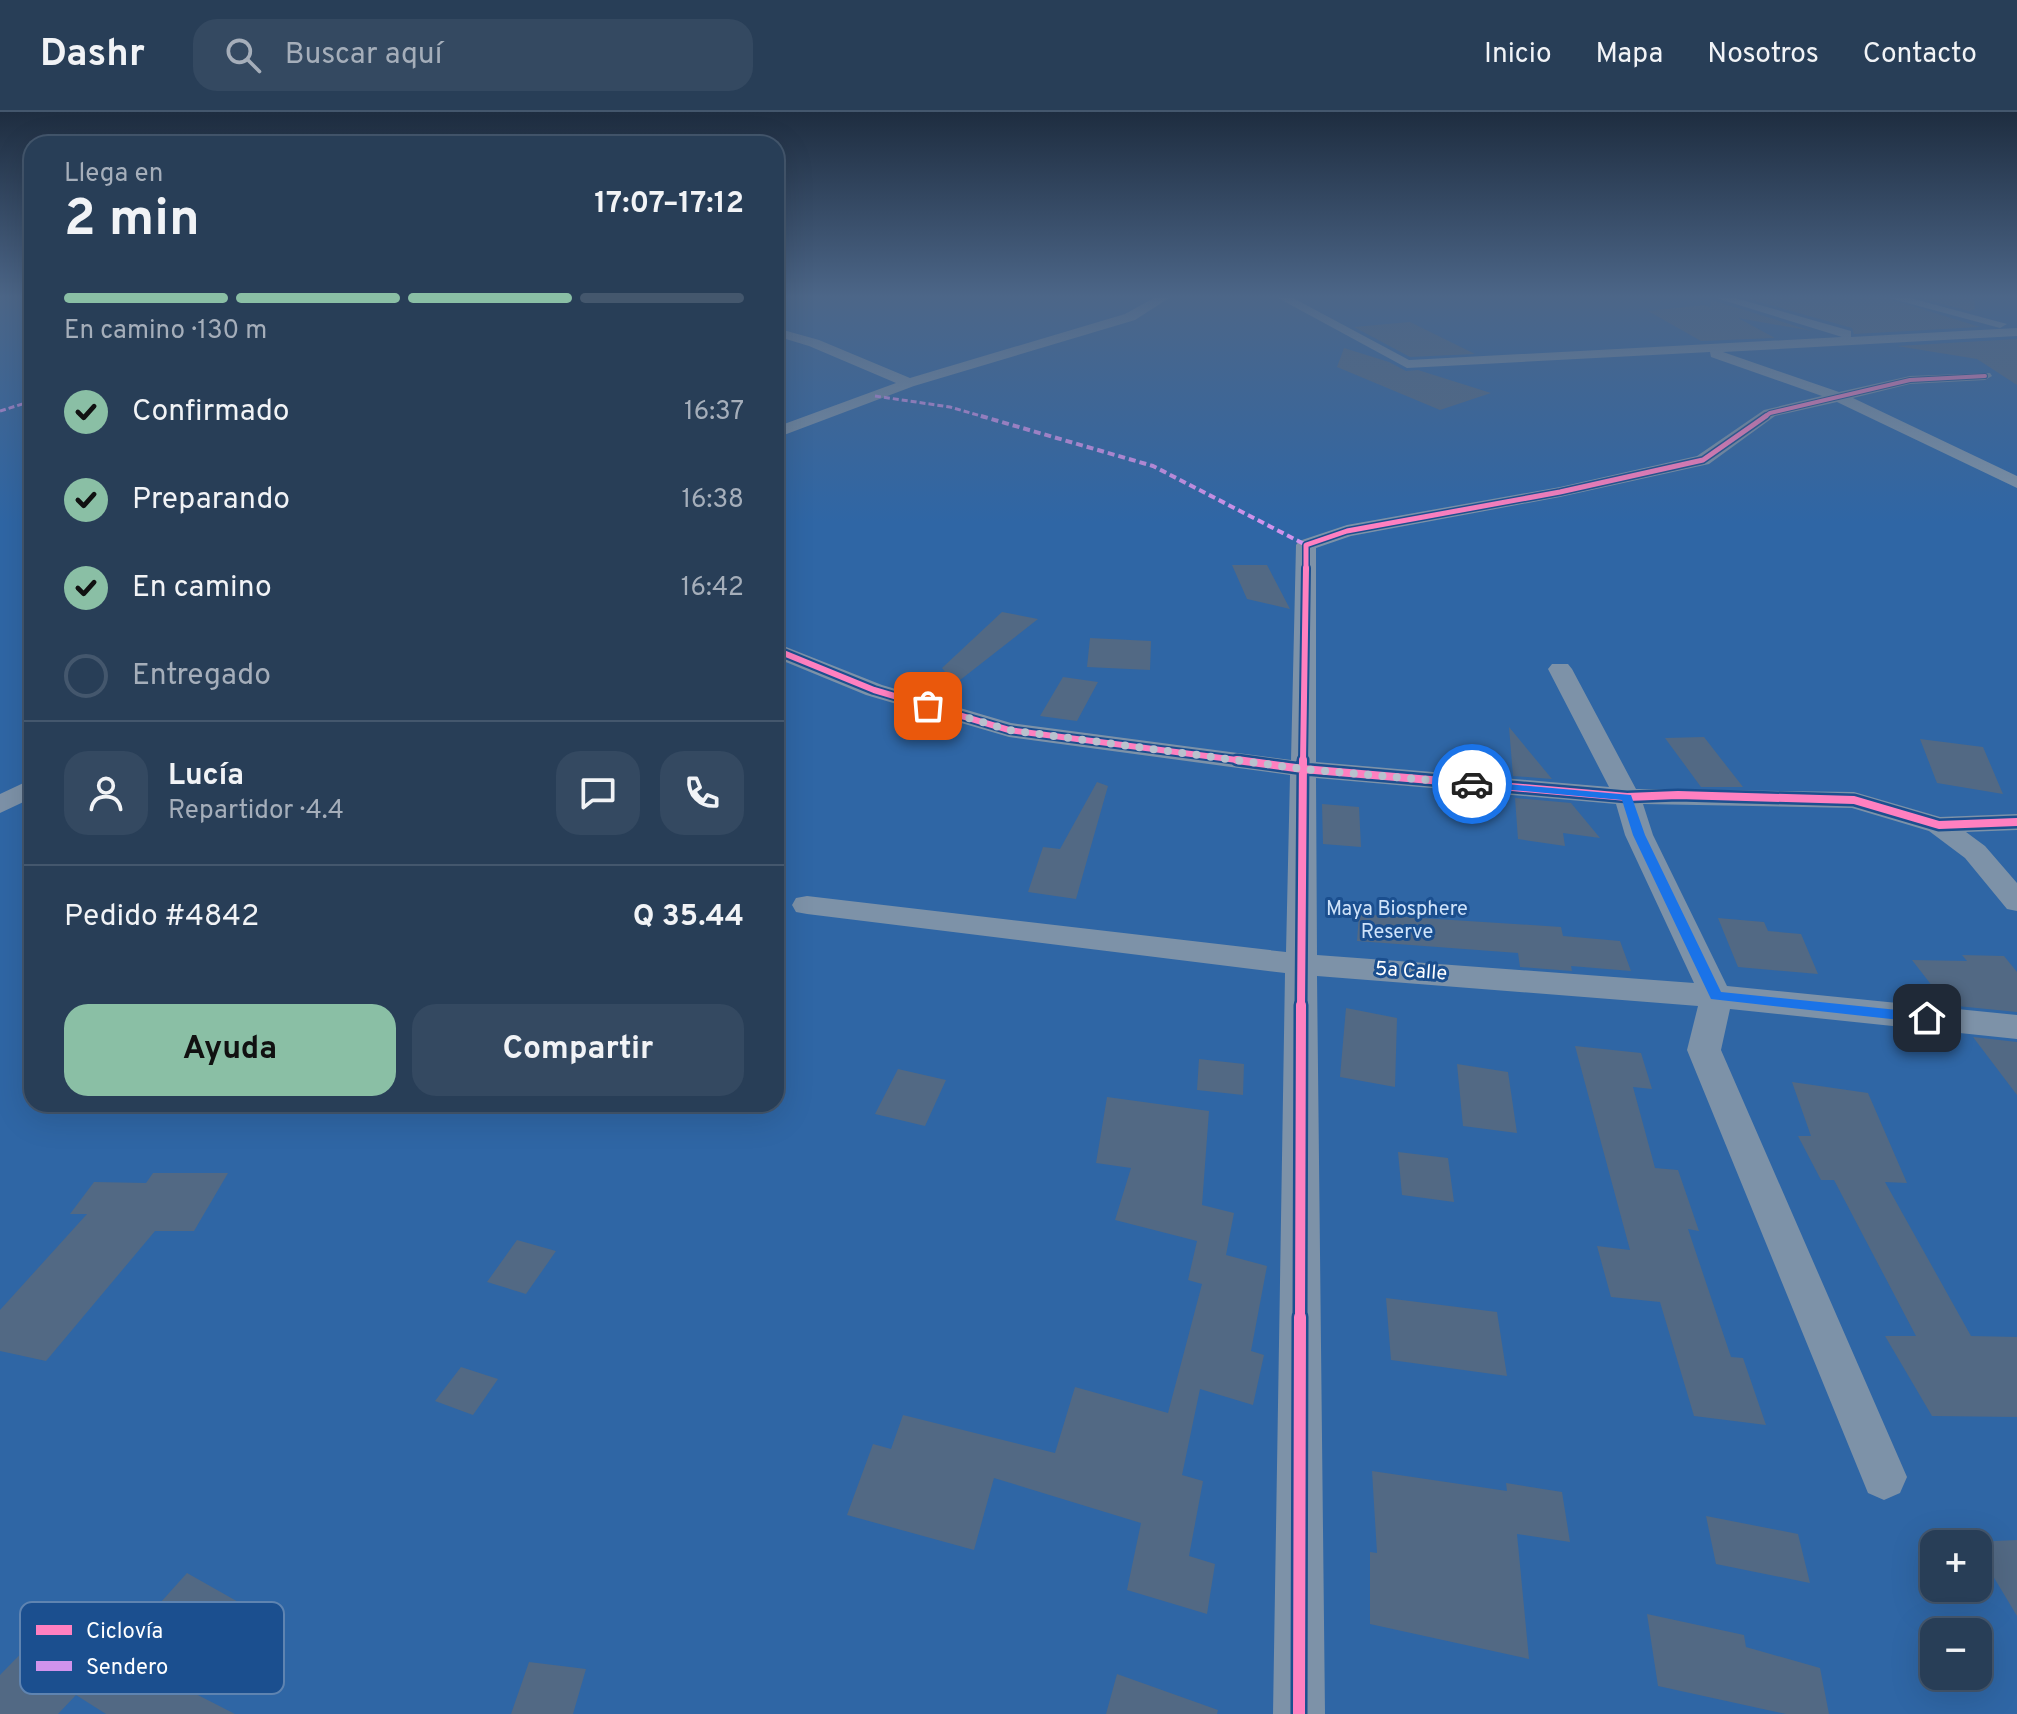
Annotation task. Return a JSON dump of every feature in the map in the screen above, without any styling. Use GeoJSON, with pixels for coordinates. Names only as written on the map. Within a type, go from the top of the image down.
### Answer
{"type":"FeatureCollection","features":[{"type":"Feature","properties":{"kind":"street"},"geometry":{"type":"LineString","coordinates":[[885,373],[909,383]]}},
{"type":"Feature","properties":{"kind":"street"},"geometry":{"type":"LineString","coordinates":[[784,430],[943,373]]}},
{"type":"Feature","properties":{"kind":"street"},"geometry":{"type":"LineString","coordinates":[[1770,373],[1839,397],[2017,483]]}},
{"type":"Feature","properties":{"kind":"street"},"geometry":{"type":"LineString","coordinates":[[1299,1714],[1301,964],[1306,545],[1347,531],[1560,492],[1703,460],[1770,413],[1910,380],[1985,376],[1984,373]]}},
{"type":"Feature","properties":{"kind":"street"},"geometry":{"type":"LineString","coordinates":[[784,653],[874,690],[1009,730],[1303,769],[1627,797],[1678,795],[1854,800],[1939,825],[2017,822]]}},
{"type":"Feature","properties":{"kind":"street"},"geometry":{"type":"LineString","coordinates":[[1560,669],[1627,797],[1639,835],[1716,996],[1704,1050],[1884,1477]]}},
{"type":"Feature","properties":{"kind":"street"},"geometry":{"type":"LineString","coordinates":[[0,805],[24,792]]}},
{"type":"Feature","properties":{"kind":"street"},"geometry":{"type":"LineString","coordinates":[[1939,825],[1975,852],[2017,902]]}},
{"type":"Feature","properties":{"kind":"street","name":"5a Calle"},"geometry":{"type":"LineString","coordinates":[[807,905],[1301,964],[1716,996],[2017,1027]]}},
{"type":"Feature","properties":{"kind":"green space","name":"Maya Biosphere Reserve"},"geometry":{"type":"Polygon","coordinates":[[[0,373],[24,373],[24,1112],[784,1112],[784,373],[2017,373],[2017,1714],[0,1714],[0,373]]]}},
{"type":"Feature","properties":{"kind":"building"},"geometry":{"type":"Polygon","coordinates":[[[1351,373],[1427,373],[1491,393],[1440,410],[1351,373]]]}},
{"type":"Feature","properties":{"kind":"building"},"geometry":{"type":"Polygon","coordinates":[[[1998,373],[2017,373],[2017,385],[1998,373]]]}},
{"type":"Feature","properties":{"kind":"building"},"geometry":{"type":"Polygon","coordinates":[[[1232,565],[1267,565],[1290,609],[1247,599],[1232,565]]]}},
{"type":"Feature","properties":{"kind":"building"},"geometry":{"type":"Polygon","coordinates":[[[1002,612],[1038,619],[955,684],[942,668],[1002,612]]]}},
{"type":"Feature","properties":{"kind":"building"},"geometry":{"type":"Polygon","coordinates":[[[1090,638],[1151,641],[1150,670],[1087,667],[1090,638]]]}},
{"type":"Feature","properties":{"kind":"building"},"geometry":{"type":"Polygon","coordinates":[[[1063,677],[1098,682],[1077,721],[1040,716],[1063,677]]]}},
{"type":"Feature","properties":{"kind":"building"},"geometry":{"type":"Polygon","coordinates":[[[1509,727],[1552,779],[1513,776],[1509,727]]]}},
{"type":"Feature","properties":{"kind":"building"},"geometry":{"type":"Polygon","coordinates":[[[1704,737],[1743,787],[1701,787],[1665,738],[1704,737]]]}},
{"type":"Feature","properties":{"kind":"building"},"geometry":{"type":"Polygon","coordinates":[[[1920,739],[1983,747],[2003,794],[1937,783],[1920,739]]]}},
{"type":"Feature","properties":{"kind":"building"},"geometry":{"type":"Polygon","coordinates":[[[1097,782],[1108,786],[1076,899],[1028,892],[1043,847],[1060,849],[1097,782]]]}},
{"type":"Feature","properties":{"kind":"building"},"geometry":{"type":"Polygon","coordinates":[[[1515,798],[1571,803],[1600,838],[1563,833],[1565,846],[1518,839],[1515,798]]]}},
{"type":"Feature","properties":{"kind":"building"},"geometry":{"type":"Polygon","coordinates":[[[1322,804],[1359,807],[1361,847],[1323,844],[1322,804]]]}},
{"type":"Feature","properties":{"kind":"building"},"geometry":{"type":"Polygon","coordinates":[[[1359,914],[1561,927],[1563,936],[1620,941],[1631,971],[1571,966],[1572,971],[1520,967],[1518,953],[1357,941],[1359,914]]]}},
{"type":"Feature","properties":{"kind":"building"},"geometry":{"type":"Polygon","coordinates":[[[1718,918],[1764,922],[1768,931],[1801,934],[1818,974],[1738,967],[1718,918]]]}},
{"type":"Feature","properties":{"kind":"building"},"geometry":{"type":"Polygon","coordinates":[[[1962,955],[2004,956],[2017,972],[2017,1012],[1947,1005],[1912,960],[1967,961],[1962,955]]]}},
{"type":"Feature","properties":{"kind":"building"},"geometry":{"type":"Polygon","coordinates":[[[1346,1008],[1397,1018],[1395,1087],[1340,1077],[1346,1008]]]}},
{"type":"Feature","properties":{"kind":"building"},"geometry":{"type":"Polygon","coordinates":[[[1973,1037],[2017,1042],[2017,1095],[1973,1037]]]}},
{"type":"Feature","properties":{"kind":"building"},"geometry":{"type":"Polygon","coordinates":[[[1575,1046],[1641,1053],[1652,1089],[1633,1087],[1655,1168],[1678,1170],[1699,1231],[1688,1229],[1731,1357],[1743,1358],[1766,1425],[1694,1416],[1660,1302],[1611,1297],[1597,1246],[1630,1250],[1575,1046]]]}},
{"type":"Feature","properties":{"kind":"building"},"geometry":{"type":"Polygon","coordinates":[[[1199,1059],[1244,1064],[1243,1095],[1197,1090],[1199,1059]]]}},
{"type":"Feature","properties":{"kind":"building"},"geometry":{"type":"Polygon","coordinates":[[[1457,1064],[1508,1072],[1517,1133],[1463,1126],[1457,1064]]]}},
{"type":"Feature","properties":{"kind":"building"},"geometry":{"type":"Polygon","coordinates":[[[898,1069],[946,1080],[925,1126],[875,1114],[898,1069]]]}},
{"type":"Feature","properties":{"kind":"building"},"geometry":{"type":"Polygon","coordinates":[[[1792,1082],[1868,1093],[1907,1183],[1885,1182],[1971,1336],[2017,1337],[2017,1417],[1932,1416],[1885,1336],[1916,1336],[1834,1180],[1821,1180],[1798,1136],[1811,1136],[1792,1082]]]}},
{"type":"Feature","properties":{"kind":"building"},"geometry":{"type":"Polygon","coordinates":[[[1107,1097],[1209,1111],[1202,1205],[1234,1213],[1226,1255],[1267,1266],[1251,1351],[1264,1355],[1253,1405],[1200,1389],[1182,1475],[1203,1481],[1189,1556],[1215,1564],[1207,1614],[1127,1590],[1141,1523],[994,1478],[974,1550],[847,1515],[873,1444],[891,1449],[903,1415],[1055,1453],[1075,1387],[1168,1413],[1202,1284],[1188,1280],[1197,1241],[1115,1220],[1131,1168],[1096,1163],[1107,1097]]]}},
{"type":"Feature","properties":{"kind":"building"},"geometry":{"type":"Polygon","coordinates":[[[1398,1152],[1448,1158],[1454,1202],[1402,1195],[1398,1152]]]}},
{"type":"Feature","properties":{"kind":"building"},"geometry":{"type":"Polygon","coordinates":[[[153,1173],[228,1173],[194,1231],[155,1231],[46,1361],[0,1351],[0,1310],[87,1214],[70,1214],[94,1182],[146,1183],[153,1173]]]}},
{"type":"Feature","properties":{"kind":"building"},"geometry":{"type":"Polygon","coordinates":[[[517,1240],[556,1251],[526,1294],[487,1282],[517,1240]]]}},
{"type":"Feature","properties":{"kind":"building"},"geometry":{"type":"Polygon","coordinates":[[[1386,1298],[1497,1312],[1507,1376],[1391,1360],[1386,1298]]]}},
{"type":"Feature","properties":{"kind":"building"},"geometry":{"type":"Polygon","coordinates":[[[461,1367],[498,1379],[473,1415],[435,1401],[461,1367]]]}},
{"type":"Feature","properties":{"kind":"building"},"geometry":{"type":"Polygon","coordinates":[[[1372,1471],[1507,1491],[1506,1483],[1562,1492],[1570,1542],[1517,1534],[1529,1659],[1370,1624],[1370,1552],[1377,1553],[1372,1471]]]}},
{"type":"Feature","properties":{"kind":"building"},"geometry":{"type":"Polygon","coordinates":[[[1706,1516],[1798,1534],[1810,1583],[1716,1564],[1706,1516]]]}},
{"type":"Feature","properties":{"kind":"building"},"geometry":{"type":"Polygon","coordinates":[[[2017,1540],[2017,1616],[1992,1574],[1992,1541],[2017,1540]]]}},
{"type":"Feature","properties":{"kind":"building"},"geometry":{"type":"Polygon","coordinates":[[[187,1573],[238,1602],[161,1602],[187,1573]]]}},
{"type":"Feature","properties":{"kind":"building"},"geometry":{"type":"Polygon","coordinates":[[[1647,1614],[1744,1635],[1746,1647],[1820,1668],[1829,1714],[1786,1714],[1658,1686],[1647,1614]]]}},
{"type":"Feature","properties":{"kind":"building"},"geometry":{"type":"Polygon","coordinates":[[[20,1655],[20,1694],[196,1694],[235,1714],[106,1714],[76,1695],[58,1714],[0,1714],[0,1675],[20,1655]]]}},
{"type":"Feature","properties":{"kind":"building"},"geometry":{"type":"Polygon","coordinates":[[[529,1662],[586,1669],[573,1714],[511,1714],[529,1662]]]}},
{"type":"Feature","properties":{"kind":"building"},"geometry":{"type":"Polygon","coordinates":[[[1117,1674],[1218,1710],[1217,1714],[1106,1714],[1117,1674]]]}},
{"type":"Feature","properties":{"kind":"marked path"},"geometry":{"type":"LineString","coordinates":[[875,396],[950,407],[1153,466],[1306,545]]}},
{"type":"Feature","properties":{"kind":"marked path"},"geometry":{"type":"LineString","coordinates":[[0,411],[24,404]]}},
{"type":"Feature","properties":{"kind":"cycle path"},"geometry":{"type":"LineString","coordinates":[[1299,1714],[1301,964],[1306,545],[1347,531],[1560,492],[1703,460],[1770,413],[1910,380],[1985,376]]}},
{"type":"Feature","properties":{"kind":"cycle path"},"geometry":{"type":"LineString","coordinates":[[784,653],[874,690],[1009,730],[1303,769],[1627,797],[1678,795],[1854,800],[1939,825],[2017,822]]}},
{"type":"Feature","properties":{"kind":"way so far"},"geometry":{"type":"LineString","coordinates":[[928,706],[1009,730],[1303,769],[1472,784]]}},
{"type":"Feature","properties":{"kind":"route"},"geometry":{"type":"LineString","coordinates":[[1472,784],[1627,797],[1639,835],[1716,996],[1927,1018]]}}]}
